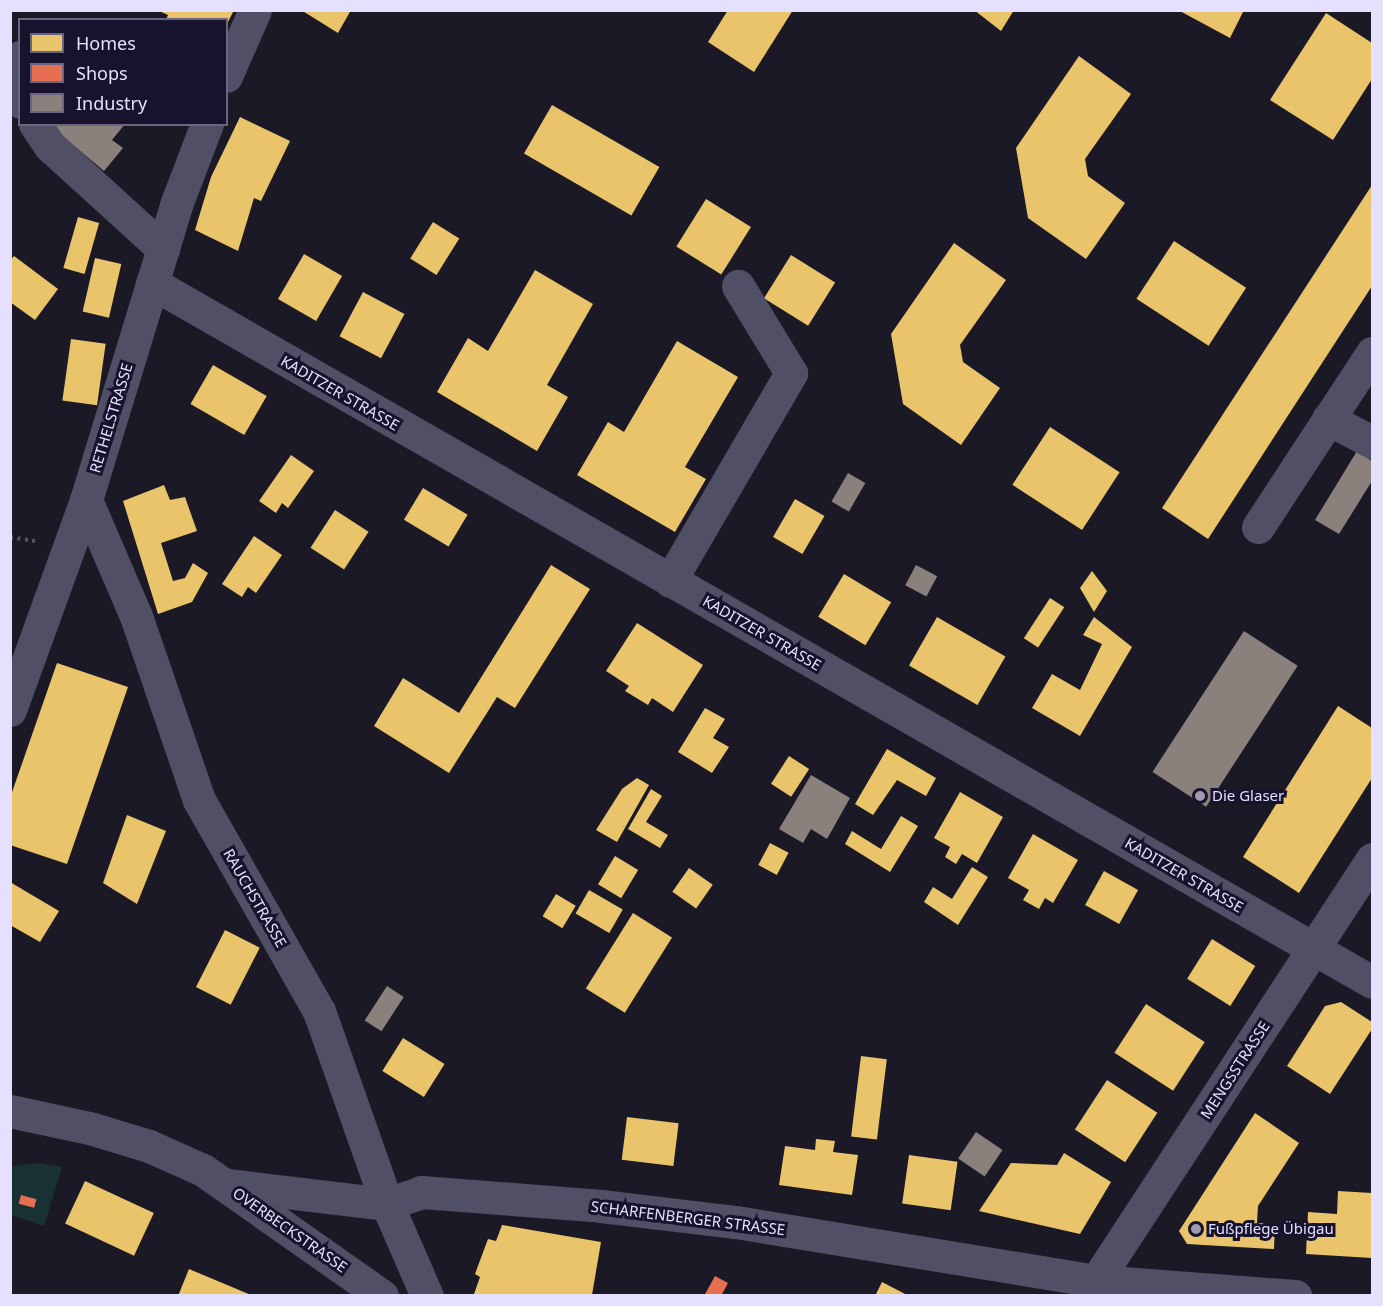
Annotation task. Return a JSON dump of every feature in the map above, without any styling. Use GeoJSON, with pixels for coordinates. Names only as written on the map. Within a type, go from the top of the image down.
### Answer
{"type":"FeatureCollection","features":[{"type":"Feature","properties":{"kind":"street"},"geometry":{"type":"LineString","coordinates":[[228,71],[255,10]]}},
{"type":"Feature","properties":{"kind":"street"},"geometry":{"type":"LineString","coordinates":[[36,126],[50,146],[163,249]]}},
{"type":"Feature","properties":{"kind":"street","name":"RETHELSTRASSE"},"geometry":{"type":"LineString","coordinates":[[10,710],[86,500],[152,283],[206,126]]}},
{"type":"Feature","properties":{"kind":"street","name":"KADITZER STRASSE"},"geometry":{"type":"LineString","coordinates":[[152,283],[1372,982]]}},
{"type":"Feature","properties":{"kind":"street"},"geometry":{"type":"LineString","coordinates":[[670,581],[791,373],[738,286]]}},
{"type":"Feature","properties":{"kind":"street"},"geometry":{"type":"LineString","coordinates":[[1258,527],[1372,353]]}},
{"type":"Feature","properties":{"kind":"street"},"geometry":{"type":"LineString","coordinates":[[1328,419],[1372,442]]}},
{"type":"Feature","properties":{"kind":"street","name":"RAUCHSTRASSE"},"geometry":{"type":"LineString","coordinates":[[86,500],[136,616],[199,800],[319,1011],[387,1204],[427,1296]]}},
{"type":"Feature","properties":{"kind":"street","name":"MENGSSTRASSE"},"geometry":{"type":"LineString","coordinates":[[1096,1281],[1372,859]]}},
{"type":"Feature","properties":{"kind":"street","name":"SCHARFENBERGER STRASSE"},"geometry":{"type":"LineString","coordinates":[[10,1111],[93,1129],[149,1146],[227,1185],[387,1204],[421,1192],[601,1206],[736,1222],[1096,1281],[1294,1296]]}},
{"type":"Feature","properties":{"kind":"street","name":"SCHARFENBERGER STRASSE"},"geometry":{"type":"LineString","coordinates":[[10,1135],[93,1129]]}},
{"type":"Feature","properties":{"kind":"street","name":"OVERBECKSTRASSE"},"geometry":{"type":"LineString","coordinates":[[227,1185],[382,1296]]}},
{"type":"Feature","properties":{"kind":"green space"},"geometry":{"type":"Polygon","coordinates":[[[40,1163],[62,1167],[44,1226],[11,1215],[11,1166],[40,1163]]]}},
{"type":"Feature","properties":{"kind":"building: Homes"},"geometry":{"type":"Polygon","coordinates":[[[157,10],[234,10],[228,22],[228,18],[167,18],[168,15],[157,10]]]}},
{"type":"Feature","properties":{"kind":"building: Homes"},"geometry":{"type":"Polygon","coordinates":[[[301,10],[351,10],[338,33],[301,10]]]}},
{"type":"Feature","properties":{"kind":"building: Homes"},"geometry":{"type":"Polygon","coordinates":[[[728,10],[793,10],[754,72],[708,42],[728,10]]]}},
{"type":"Feature","properties":{"kind":"building: Homes"},"geometry":{"type":"Polygon","coordinates":[[[974,10],[1014,10],[1001,31],[974,10]]]}},
{"type":"Feature","properties":{"kind":"building: Homes"},"geometry":{"type":"Polygon","coordinates":[[[1178,10],[1244,10],[1230,38],[1178,10]]]}},
{"type":"Feature","properties":{"kind":"building: Homes"},"geometry":{"type":"Polygon","coordinates":[[[1326,13],[1372,43],[1372,79],[1333,140],[1270,100],[1326,13]]]}},
{"type":"Feature","properties":{"kind":"building: Homes"},"geometry":{"type":"Polygon","coordinates":[[[1079,56],[1131,94],[1085,159],[1088,176],[1125,203],[1086,259],[1028,218],[1016,148],[1079,56]]]}},
{"type":"Feature","properties":{"kind":"building: Homes"},"geometry":{"type":"Polygon","coordinates":[[[552,105],[659,167],[631,215],[524,153],[552,105]]]}},
{"type":"Feature","properties":{"kind":"building: Homes"},"geometry":{"type":"Polygon","coordinates":[[[240,117],[290,141],[261,201],[254,198],[238,251],[195,230],[211,177],[240,117]]]}},
{"type":"Feature","properties":{"kind":"building: Homes"},"geometry":{"type":"Polygon","coordinates":[[[1372,185],[1372,286],[1208,539],[1162,508],[1372,185]]]}},
{"type":"Feature","properties":{"kind":"building: Homes"},"geometry":{"type":"Polygon","coordinates":[[[706,199],[751,227],[721,275],[676,246],[706,199]]]}},
{"type":"Feature","properties":{"kind":"building: Homes"},"geometry":{"type":"Polygon","coordinates":[[[78,217],[99,223],[85,274],[63,268],[78,217]]]}},
{"type":"Feature","properties":{"kind":"building: Homes"},"geometry":{"type":"Polygon","coordinates":[[[433,222],[459,238],[437,275],[410,258],[433,222]]]}},
{"type":"Feature","properties":{"kind":"building: Homes"},"geometry":{"type":"Polygon","coordinates":[[[1174,241],[1246,288],[1209,346],[1136,299],[1174,241]]]}},
{"type":"Feature","properties":{"kind":"building: Homes"},"geometry":{"type":"Polygon","coordinates":[[[954,243],[1006,280],[960,345],[963,362],[1000,388],[961,445],[903,404],[891,334],[954,243]]]}},
{"type":"Feature","properties":{"kind":"building: Homes"},"geometry":{"type":"Polygon","coordinates":[[[304,254],[342,276],[316,321],[278,299],[304,254]]]}},
{"type":"Feature","properties":{"kind":"building: Homes"},"geometry":{"type":"Polygon","coordinates":[[[791,255],[835,283],[808,326],[764,298],[791,255]]]}},
{"type":"Feature","properties":{"kind":"building: Homes"},"geometry":{"type":"Polygon","coordinates":[[[14,256],[58,289],[35,320],[10,302],[10,261],[14,256]]]}},
{"type":"Feature","properties":{"kind":"building: Homes"},"geometry":{"type":"Polygon","coordinates":[[[95,258],[121,264],[109,318],[83,312],[95,258]]]}},
{"type":"Feature","properties":{"kind":"building: Homes"},"geometry":{"type":"Polygon","coordinates":[[[535,270],[593,304],[547,385],[568,397],[537,451],[437,392],[468,338],[488,351],[535,270]]]}},
{"type":"Feature","properties":{"kind":"building: Homes"},"geometry":{"type":"Polygon","coordinates":[[[363,292],[404,314],[381,358],[340,336],[363,292]]]}},
{"type":"Feature","properties":{"kind":"building: Homes"},"geometry":{"type":"Polygon","coordinates":[[[71,339],[106,344],[97,405],[62,400],[71,339]]]}},
{"type":"Feature","properties":{"kind":"building: Homes"},"geometry":{"type":"Polygon","coordinates":[[[677,341],[738,377],[685,467],[706,479],[675,532],[577,475],[608,422],[624,432],[677,341]]]}},
{"type":"Feature","properties":{"kind":"building: Homes"},"geometry":{"type":"Polygon","coordinates":[[[213,365],[267,396],[244,435],[190,404],[213,365]]]}},
{"type":"Feature","properties":{"kind":"building: Homes"},"geometry":{"type":"Polygon","coordinates":[[[1050,427],[1120,472],[1082,530],[1012,485],[1050,427]]]}},
{"type":"Feature","properties":{"kind":"building: Homes"},"geometry":{"type":"Polygon","coordinates":[[[291,455],[314,471],[288,508],[282,503],[276,513],[259,501],[291,455]]]}},
{"type":"Feature","properties":{"kind":"building: Homes"},"geometry":{"type":"Polygon","coordinates":[[[164,485],[170,500],[185,497],[197,531],[161,543],[173,581],[185,578],[193,563],[208,573],[192,602],[158,614],[123,501],[164,485]]]}},
{"type":"Feature","properties":{"kind":"building: Homes"},"geometry":{"type":"Polygon","coordinates":[[[423,488],[468,515],[449,546],[404,520],[423,488]]]}},
{"type":"Feature","properties":{"kind":"building: Homes"},"geometry":{"type":"Polygon","coordinates":[[[795,499],[824,516],[802,554],[773,537],[795,499]]]}},
{"type":"Feature","properties":{"kind":"building: Homes"},"geometry":{"type":"Polygon","coordinates":[[[335,510],[369,532],[344,570],[310,548],[335,510]]]}},
{"type":"Feature","properties":{"kind":"building: Homes"},"geometry":{"type":"Polygon","coordinates":[[[254,536],[282,555],[256,593],[248,587],[242,597],[222,584],[254,536]]]}},
{"type":"Feature","properties":{"kind":"building: Homes"},"geometry":{"type":"Polygon","coordinates":[[[551,565],[590,589],[515,708],[497,697],[449,773],[374,726],[403,678],[459,713],[551,565]]]}},
{"type":"Feature","properties":{"kind":"building: Homes"},"geometry":{"type":"Polygon","coordinates":[[[1092,571],[1107,591],[1094,612],[1080,588],[1092,571]]]}},
{"type":"Feature","properties":{"kind":"building: Homes"},"geometry":{"type":"Polygon","coordinates":[[[844,574],[891,602],[865,645],[818,617],[844,574]]]}},
{"type":"Feature","properties":{"kind":"building: Homes"},"geometry":{"type":"Polygon","coordinates":[[[1050,598],[1064,607],[1038,648],[1024,638],[1050,598]]]}},
{"type":"Feature","properties":{"kind":"building: Homes"},"geometry":{"type":"Polygon","coordinates":[[[937,617],[1005,656],[977,705],[909,665],[937,617]]]}},
{"type":"Feature","properties":{"kind":"building: Homes"},"geometry":{"type":"Polygon","coordinates":[[[1094,617],[1132,647],[1080,736],[1032,708],[1052,674],[1080,690],[1102,644],[1083,635],[1094,617]]]}},
{"type":"Feature","properties":{"kind":"building: Homes"},"geometry":{"type":"Polygon","coordinates":[[[637,623],[703,665],[673,712],[652,698],[648,705],[625,691],[629,686],[606,671],[637,623]]]}},
{"type":"Feature","properties":{"kind":"building: Homes"},"geometry":{"type":"Polygon","coordinates":[[[57,663],[128,687],[67,864],[10,845],[10,798],[57,663]]]}},
{"type":"Feature","properties":{"kind":"building: Homes"},"geometry":{"type":"Polygon","coordinates":[[[1338,706],[1372,728],[1372,778],[1299,893],[1243,857],[1338,706]]]}},
{"type":"Feature","properties":{"kind":"building: Homes"},"geometry":{"type":"Polygon","coordinates":[[[705,708],[725,719],[713,738],[729,747],[712,773],[678,752],[705,708]]]}},
{"type":"Feature","properties":{"kind":"building: Homes"},"geometry":{"type":"Polygon","coordinates":[[[887,749],[936,778],[926,796],[897,780],[873,815],[855,804],[887,749]]]}},
{"type":"Feature","properties":{"kind":"building: Homes"},"geometry":{"type":"Polygon","coordinates":[[[789,756],[809,769],[791,797],[771,784],[789,756]]]}},
{"type":"Feature","properties":{"kind":"building: Homes"},"geometry":{"type":"Polygon","coordinates":[[[637,778],[649,785],[617,842],[596,830],[622,789],[637,778]]]}},
{"type":"Feature","properties":{"kind":"building: Homes"},"geometry":{"type":"Polygon","coordinates":[[[651,789],[662,796],[646,822],[668,835],[660,848],[628,829],[651,789]]]}},
{"type":"Feature","properties":{"kind":"building: Homes"},"geometry":{"type":"Polygon","coordinates":[[[960,792],[1003,817],[977,863],[962,854],[956,864],[945,857],[950,847],[934,838],[960,792]]]}},
{"type":"Feature","properties":{"kind":"building: Homes"},"geometry":{"type":"Polygon","coordinates":[[[127,815],[166,831],[137,904],[103,883],[127,815]]]}},
{"type":"Feature","properties":{"kind":"building: Homes"},"geometry":{"type":"Polygon","coordinates":[[[901,816],[918,826],[890,872],[845,844],[852,831],[881,849],[901,816]]]}},
{"type":"Feature","properties":{"kind":"building: Homes"},"geometry":{"type":"Polygon","coordinates":[[[1033,834],[1078,860],[1053,903],[1045,898],[1039,909],[1023,900],[1029,890],[1008,878],[1033,834]]]}},
{"type":"Feature","properties":{"kind":"building: Homes"},"geometry":{"type":"Polygon","coordinates":[[[770,843],[789,853],[777,875],[758,865],[770,843]]]}},
{"type":"Feature","properties":{"kind":"building: Homes"},"geometry":{"type":"Polygon","coordinates":[[[615,856],[638,870],[621,898],[598,884],[615,856]]]}},
{"type":"Feature","properties":{"kind":"building: Homes"},"geometry":{"type":"Polygon","coordinates":[[[972,867],[988,877],[958,925],[924,902],[933,887],[952,899],[972,867]]]}},
{"type":"Feature","properties":{"kind":"building: Homes"},"geometry":{"type":"Polygon","coordinates":[[[689,868],[713,885],[696,908],[672,892],[689,868]]]}},
{"type":"Feature","properties":{"kind":"building: Homes"},"geometry":{"type":"Polygon","coordinates":[[[1104,871],[1138,890],[1119,924],[1085,905],[1104,871]]]}},
{"type":"Feature","properties":{"kind":"building: Homes"},"geometry":{"type":"Polygon","coordinates":[[[10,882],[59,911],[40,942],[10,925],[10,882]]]}},
{"type":"Feature","properties":{"kind":"building: Homes"},"geometry":{"type":"Polygon","coordinates":[[[589,890],[623,909],[609,933],[576,913],[589,890]]]}},
{"type":"Feature","properties":{"kind":"building: Homes"},"geometry":{"type":"Polygon","coordinates":[[[556,894],[576,906],[562,928],[543,916],[556,894]]]}},
{"type":"Feature","properties":{"kind":"building: Homes"},"geometry":{"type":"Polygon","coordinates":[[[633,913],[672,937],[625,1013],[586,988],[633,913]]]}},
{"type":"Feature","properties":{"kind":"building: Homes"},"geometry":{"type":"Polygon","coordinates":[[[225,930],[260,948],[231,1005],[196,987],[225,930]]]}},
{"type":"Feature","properties":{"kind":"building: Homes"},"geometry":{"type":"Polygon","coordinates":[[[1212,939],[1255,966],[1230,1006],[1187,979],[1212,939]]]}},
{"type":"Feature","properties":{"kind":"building: Homes"},"geometry":{"type":"Polygon","coordinates":[[[1341,1002],[1372,1022],[1372,1029],[1330,1094],[1287,1066],[1325,1006],[1341,1002]]]}},
{"type":"Feature","properties":{"kind":"building: Homes"},"geometry":{"type":"Polygon","coordinates":[[[1146,1004],[1205,1042],[1173,1091],[1114,1053],[1146,1004]]]}},
{"type":"Feature","properties":{"kind":"building: Homes"},"geometry":{"type":"Polygon","coordinates":[[[403,1038],[445,1064],[424,1097],[382,1071],[403,1038]]]}},
{"type":"Feature","properties":{"kind":"building: Homes"},"geometry":{"type":"Polygon","coordinates":[[[861,1056],[887,1059],[877,1140],[851,1136],[861,1056]]]}},
{"type":"Feature","properties":{"kind":"building: Homes"},"geometry":{"type":"Polygon","coordinates":[[[1107,1080],[1157,1113],[1125,1162],[1075,1129],[1107,1080]]]}},
{"type":"Feature","properties":{"kind":"building: Homes"},"geometry":{"type":"Polygon","coordinates":[[[1255,1113],[1299,1143],[1258,1206],[1257,1223],[1275,1224],[1274,1249],[1187,1244],[1179,1231],[1255,1113]]]}},
{"type":"Feature","properties":{"kind":"building: Homes"},"geometry":{"type":"Polygon","coordinates":[[[627,1117],[679,1123],[673,1166],[622,1160],[627,1117]]]}},
{"type":"Feature","properties":{"kind":"building: Homes"},"geometry":{"type":"Polygon","coordinates":[[[816,1139],[835,1141],[833,1152],[858,1155],[852,1195],[779,1185],[785,1146],[815,1150],[816,1139]]]}},
{"type":"Feature","properties":{"kind":"building: Homes"},"geometry":{"type":"Polygon","coordinates":[[[1064,1153],[1111,1182],[1080,1234],[979,1211],[1011,1163],[1057,1165],[1064,1153]]]}},
{"type":"Feature","properties":{"kind":"building: Homes"},"geometry":{"type":"Polygon","coordinates":[[[909,1155],[958,1162],[951,1210],[902,1204],[909,1155]]]}},
{"type":"Feature","properties":{"kind":"building: Homes"},"geometry":{"type":"Polygon","coordinates":[[[85,1181],[154,1213],[134,1256],[65,1224],[85,1181]]]}},
{"type":"Feature","properties":{"kind":"building: Homes"},"geometry":{"type":"Polygon","coordinates":[[[1338,1191],[1372,1193],[1372,1258],[1306,1254],[1308,1212],[1337,1214],[1338,1191]]]}},
{"type":"Feature","properties":{"kind":"building: Homes"},"geometry":{"type":"Polygon","coordinates":[[[502,1225],[601,1242],[592,1295],[474,1294],[480,1277],[475,1274],[488,1239],[496,1241],[502,1225]]]}},
{"type":"Feature","properties":{"kind":"building: Homes"},"geometry":{"type":"Polygon","coordinates":[[[189,1269],[251,1295],[251,1296],[178,1296],[189,1269]]]}},
{"type":"Feature","properties":{"kind":"building: Homes"},"geometry":{"type":"Polygon","coordinates":[[[882,1282],[909,1296],[875,1296],[882,1282]]]}},
{"type":"Feature","properties":{"kind":"building: Shops"},"geometry":{"type":"Polygon","coordinates":[[[21,1195],[36,1199],[34,1208],[19,1204],[21,1195]]]}},
{"type":"Feature","properties":{"kind":"building: Shops"},"geometry":{"type":"Polygon","coordinates":[[[715,1276],[728,1283],[721,1296],[704,1296],[715,1276]]]}},
{"type":"Feature","properties":{"kind":"building: Industry"},"geometry":{"type":"Polygon","coordinates":[[[50,126],[123,126],[112,140],[123,148],[104,171],[50,126]]]}},
{"type":"Feature","properties":{"kind":"building: Industry"},"geometry":{"type":"Polygon","coordinates":[[[1357,451],[1372,461],[1372,481],[1339,534],[1315,520],[1357,451]]]}},
{"type":"Feature","properties":{"kind":"building: Industry"},"geometry":{"type":"Polygon","coordinates":[[[848,473],[865,483],[849,512],[832,502],[848,473]]]}},
{"type":"Feature","properties":{"kind":"building: Industry"},"geometry":{"type":"Polygon","coordinates":[[[916,565],[937,576],[926,597],[905,585],[916,565]]]}},
{"type":"Feature","properties":{"kind":"building: Industry"},"geometry":{"type":"Polygon","coordinates":[[[1244,631],[1298,666],[1206,807],[1153,772],[1244,631]]]}},
{"type":"Feature","properties":{"kind":"building: Industry"},"geometry":{"type":"Polygon","coordinates":[[[811,775],[850,798],[827,839],[811,829],[803,843],[779,829],[811,775]]]}},
{"type":"Feature","properties":{"kind":"building: Industry"},"geometry":{"type":"Polygon","coordinates":[[[387,986],[404,997],[381,1031],[365,1020],[387,986]]]}},
{"type":"Feature","properties":{"kind":"building: Industry"},"geometry":{"type":"Polygon","coordinates":[[[976,1132],[1003,1150],[985,1176],[958,1159],[976,1132]]]}},
{"type":"Feature","properties":{"kind":"place","name":"Die Glaser"},"geometry":{"type":"Point","coordinates":[1200,796]}},
{"type":"Feature","properties":{"kind":"place","name":"Fußpflege Übigau"},"geometry":{"type":"Point","coordinates":[1196,1229]}}]}
